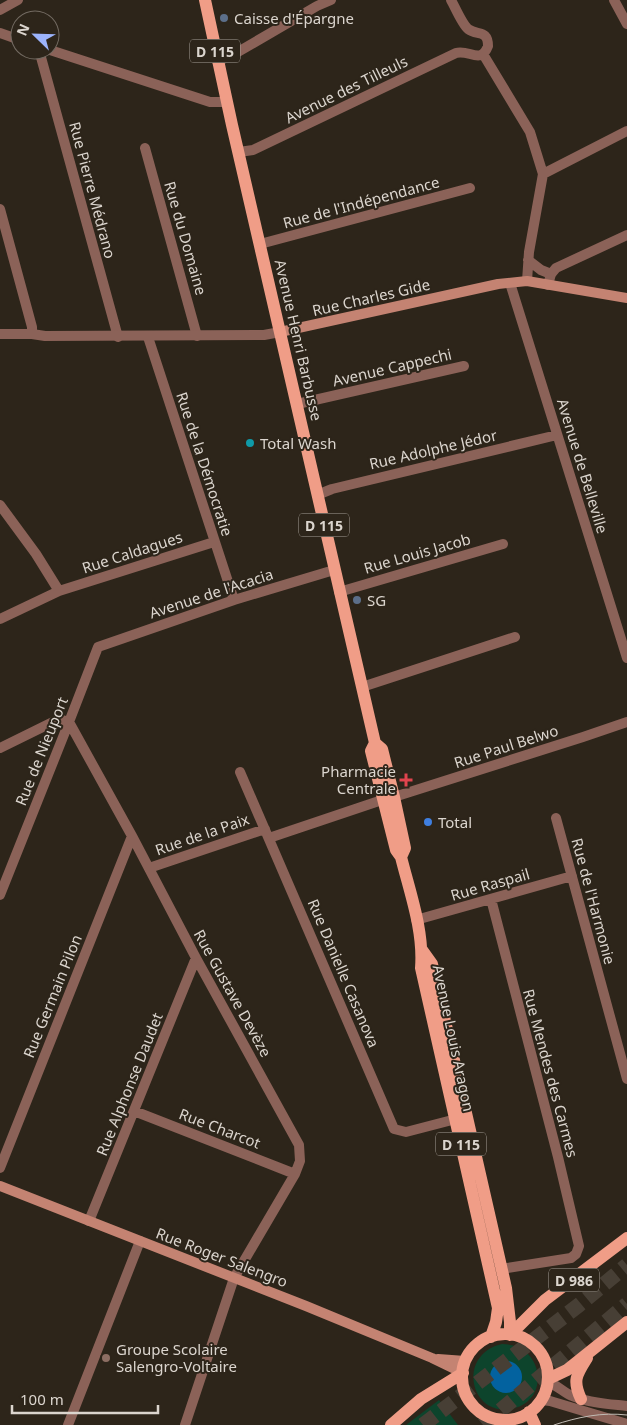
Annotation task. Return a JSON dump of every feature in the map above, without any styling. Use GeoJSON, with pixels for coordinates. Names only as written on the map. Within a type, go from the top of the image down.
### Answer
{"type":"FeatureCollection","features":[{"type":"Feature","properties":{"kind":"main road","name":"Avenue Henri Barbusse"},"geometry":{"type":"LineString","coordinates":[[205,0],[238,152],[368,717]]}},
{"type":"Feature","properties":{"kind":"main road","name":"Rue Charles Gide"},"geometry":{"type":"LineString","coordinates":[[280,332],[476,288],[510,283],[527,282],[548,285],[626,300]]}},
{"type":"Feature","properties":{"kind":"main road","name":"Avenue Louis Aragon"},"geometry":{"type":"LineString","coordinates":[[368,717],[375,743],[371,751],[388,798],[396,850],[401,857],[416,920],[422,950],[420,968],[498,1308],[491,1337]]}},
{"type":"Feature","properties":{"kind":"main road","name":"Avenue Louis Aragon"},"geometry":{"type":"LineString","coordinates":[[422,950],[432,964],[506,1288],[510,1335]]}},
{"type":"Feature","properties":{"kind":"main road","name":"Rue Roger Salengro"},"geometry":{"type":"LineString","coordinates":[[0,1186],[432,1358],[464,1367]]}},
{"type":"Feature","properties":{"kind":"main road","name":"D 986"},"geometry":{"type":"LineString","coordinates":[[510,1335],[545,1300],[627,1238]]}},
{"type":"Feature","properties":{"kind":"main road"},"geometry":{"type":"LineString","coordinates":[[547,1380],[567,1370],[627,1322]]}},
{"type":"Feature","properties":{"kind":"main road"},"geometry":{"type":"LineString","coordinates":[[391,1425],[421,1399],[464,1367],[474,1348],[482,1341],[491,1337],[510,1335],[525,1339],[537,1349],[545,1363],[547,1380],[541,1400],[529,1412],[507,1422],[481,1413],[470,1402],[464,1388],[464,1367]]}},
{"type":"Feature","properties":{"kind":"main road"},"geometry":{"type":"LineString","coordinates":[[581,1399],[577,1392],[575,1380],[593,1350]]}},
{"type":"Feature","properties":{"kind":"main road"},"geometry":{"type":"LineString","coordinates":[[529,1412],[535,1425]]}},
{"type":"Feature","properties":{"kind":"street"},"geometry":{"type":"LineString","coordinates":[[0,10],[18,0]]}},
{"type":"Feature","properties":{"kind":"street"},"geometry":{"type":"LineString","coordinates":[[218,61],[231,56],[317,6],[332,0]]}},
{"type":"Feature","properties":{"kind":"street"},"geometry":{"type":"LineString","coordinates":[[450,0],[467,27],[485,35],[488,49],[483,54],[530,132],[543,174],[528,260],[527,282]]}},
{"type":"Feature","properties":{"kind":"street"},"geometry":{"type":"LineString","coordinates":[[614,0],[627,24]]}},
{"type":"Feature","properties":{"kind":"street","name":"Avenue des Tilleuls"},"geometry":{"type":"LineString","coordinates":[[238,152],[252,150],[456,53],[466,52],[476,56],[483,54]]}},
{"type":"Feature","properties":{"kind":"street"},"geometry":{"type":"LineString","coordinates":[[60,53],[210,102],[227,102]]}},
{"type":"Feature","properties":{"kind":"street","name":"Rue Pierre Médrano"},"geometry":{"type":"LineString","coordinates":[[43,60],[118,337]]}},
{"type":"Feature","properties":{"kind":"street"},"geometry":{"type":"LineString","coordinates":[[543,174],[627,131]]}},
{"type":"Feature","properties":{"kind":"street","name":"Rue du Domaine"},"geometry":{"type":"LineString","coordinates":[[145,148],[197,336]]}},
{"type":"Feature","properties":{"kind":"street","name":"Rue de l'Indépendance"},"geometry":{"type":"LineString","coordinates":[[260,244],[470,188]]}},
{"type":"Feature","properties":{"kind":"street"},"geometry":{"type":"LineString","coordinates":[[0,209],[32,326],[32,334]]}},
{"type":"Feature","properties":{"kind":"street"},"geometry":{"type":"LineString","coordinates":[[548,285],[551,274],[563,263],[627,235]]}},
{"type":"Feature","properties":{"kind":"street"},"geometry":{"type":"LineString","coordinates":[[528,260],[540,270],[551,274]]}},
{"type":"Feature","properties":{"kind":"street","name":"Avenue de Belleville"},"geometry":{"type":"LineString","coordinates":[[510,283],[627,658]]}},
{"type":"Feature","properties":{"kind":"street","name":"Rue Charles Gide"},"geometry":{"type":"LineString","coordinates":[[0,334],[148,337],[264,335],[280,332]]}},
{"type":"Feature","properties":{"kind":"street","name":"Rue de la Démocratie"},"geometry":{"type":"LineString","coordinates":[[148,337],[234,600]]}},
{"type":"Feature","properties":{"kind":"street","name":"Avenue Cappechi"},"geometry":{"type":"LineString","coordinates":[[297,404],[464,366]]}},
{"type":"Feature","properties":{"kind":"street","name":"Rue Adolphe Jédor"},"geometry":{"type":"LineString","coordinates":[[317,495],[332,489],[557,435]]}},
{"type":"Feature","properties":{"kind":"street"},"geometry":{"type":"LineString","coordinates":[[0,505],[36,554],[59,591]]}},
{"type":"Feature","properties":{"kind":"street","name":"Rue Caldagues"},"geometry":{"type":"LineString","coordinates":[[0,619],[59,591],[214,542]]}},
{"type":"Feature","properties":{"kind":"street","name":"Rue Louis Jacob"},"geometry":{"type":"LineString","coordinates":[[339,592],[503,544]]}},
{"type":"Feature","properties":{"kind":"street","name":"Avenue de l'Acacia"},"geometry":{"type":"LineString","coordinates":[[98,647],[234,600],[334,570]]}},
{"type":"Feature","properties":{"kind":"street"},"geometry":{"type":"LineString","coordinates":[[362,687],[515,638]]}},
{"type":"Feature","properties":{"kind":"street","name":"Rue de Nieuport"},"geometry":{"type":"LineString","coordinates":[[0,895],[70,722],[98,647]]}},
{"type":"Feature","properties":{"kind":"street"},"geometry":{"type":"LineString","coordinates":[[0,748],[59,719],[70,722]]}},
{"type":"Feature","properties":{"kind":"street","name":"Rue Gustave Devèze"},"geometry":{"type":"LineString","coordinates":[[70,722],[196,958],[300,1145],[300,1161],[295,1174],[234,1278],[185,1425]]}},
{"type":"Feature","properties":{"kind":"street","name":"Rue Paul Belwo"},"geometry":{"type":"LineString","coordinates":[[388,798],[627,722]]}},
{"type":"Feature","properties":{"kind":"street","name":"Rue Danielle Casanova"},"geometry":{"type":"LineString","coordinates":[[240,772],[394,1130],[406,1132],[456,1119]]}},
{"type":"Feature","properties":{"kind":"street","name":"Rue de la Paix"},"geometry":{"type":"LineString","coordinates":[[149,868],[388,798]]}},
{"type":"Feature","properties":{"kind":"street","name":"Rue de l'Harmonie"},"geometry":{"type":"LineString","coordinates":[[556,818],[627,1079]]}},
{"type":"Feature","properties":{"kind":"street","name":"Rue Germain Pilon"},"geometry":{"type":"LineString","coordinates":[[0,1168],[132,836]]}},
{"type":"Feature","properties":{"kind":"street","name":"Rue Raspail"},"geometry":{"type":"LineString","coordinates":[[416,920],[572,876]]}},
{"type":"Feature","properties":{"kind":"street","name":"Rue Mendes des Carmes"},"geometry":{"type":"LineString","coordinates":[[491,899],[558,1157],[579,1246],[576,1254],[571,1258],[501,1269]]}},
{"type":"Feature","properties":{"kind":"street","name":"Rue Alphonse Daudet"},"geometry":{"type":"LineString","coordinates":[[89,1221],[196,958]]}},
{"type":"Feature","properties":{"kind":"street","name":"Rue Charcot"},"geometry":{"type":"LineString","coordinates":[[134,1111],[295,1174]]}},
{"type":"Feature","properties":{"kind":"street"},"geometry":{"type":"LineString","coordinates":[[68,1425],[140,1241]]}},
{"type":"Feature","properties":{"kind":"street"},"geometry":{"type":"LineString","coordinates":[[547,1380],[572,1396],[581,1399],[627,1406]]}},
{"type":"Feature","properties":{"kind":"street"},"geometry":{"type":"LineString","coordinates":[[541,1400],[627,1424]]}},
{"type":"Feature","properties":{"kind":"green space"},"geometry":{"type":"Polygon","coordinates":[[[502,1344],[516,1347],[527,1353],[534,1363],[538,1374],[533,1396],[524,1404],[511,1409],[497,1409],[486,1403],[478,1394],[474,1383],[474,1371],[479,1359],[488,1350],[502,1344]]]}},
{"type":"Feature","properties":{"kind":"green space"},"geometry":{"type":"Polygon","coordinates":[[[439,1400],[458,1425],[406,1425],[439,1400]]]}},
{"type":"Feature","properties":{"kind":"water"},"geometry":{"type":"Polygon","coordinates":[[[506,1361],[518,1365],[522,1377],[518,1389],[506,1393],[494,1389],[490,1377],[494,1365],[506,1361]]]}},
{"type":"Feature","properties":{"kind":"tunnel"},"geometry":{"type":"LineString","coordinates":[[423,1425],[579,1305],[627,1265]]}},
{"type":"Feature","properties":{"kind":"tunnel"},"geometry":{"type":"LineString","coordinates":[[483,1425],[627,1304]]}},
{"type":"Feature","properties":{"kind":"tram line"},"geometry":{"type":"LineString","coordinates":[[554,1425],[590,1416],[608,1414],[627,1415]]}},
{"type":"Feature","properties":{"kind":"place","name":"Caisse d'Épargne"},"geometry":{"type":"Point","coordinates":[224,18]}},
{"type":"Feature","properties":{"kind":"place","name":"Total Wash"},"geometry":{"type":"Point","coordinates":[250,443]}},
{"type":"Feature","properties":{"kind":"place","name":"SG"},"geometry":{"type":"Point","coordinates":[357,600]}},
{"type":"Feature","properties":{"kind":"place","name":"Pharmacie Centrale"},"geometry":{"type":"Point","coordinates":[406,780]}},
{"type":"Feature","properties":{"kind":"place","name":"Total"},"geometry":{"type":"Point","coordinates":[428,822]}},
{"type":"Feature","properties":{"kind":"place","name":"Groupe Scolaire Salengro-Voltaire"},"geometry":{"type":"Point","coordinates":[106,1358]}}]}
